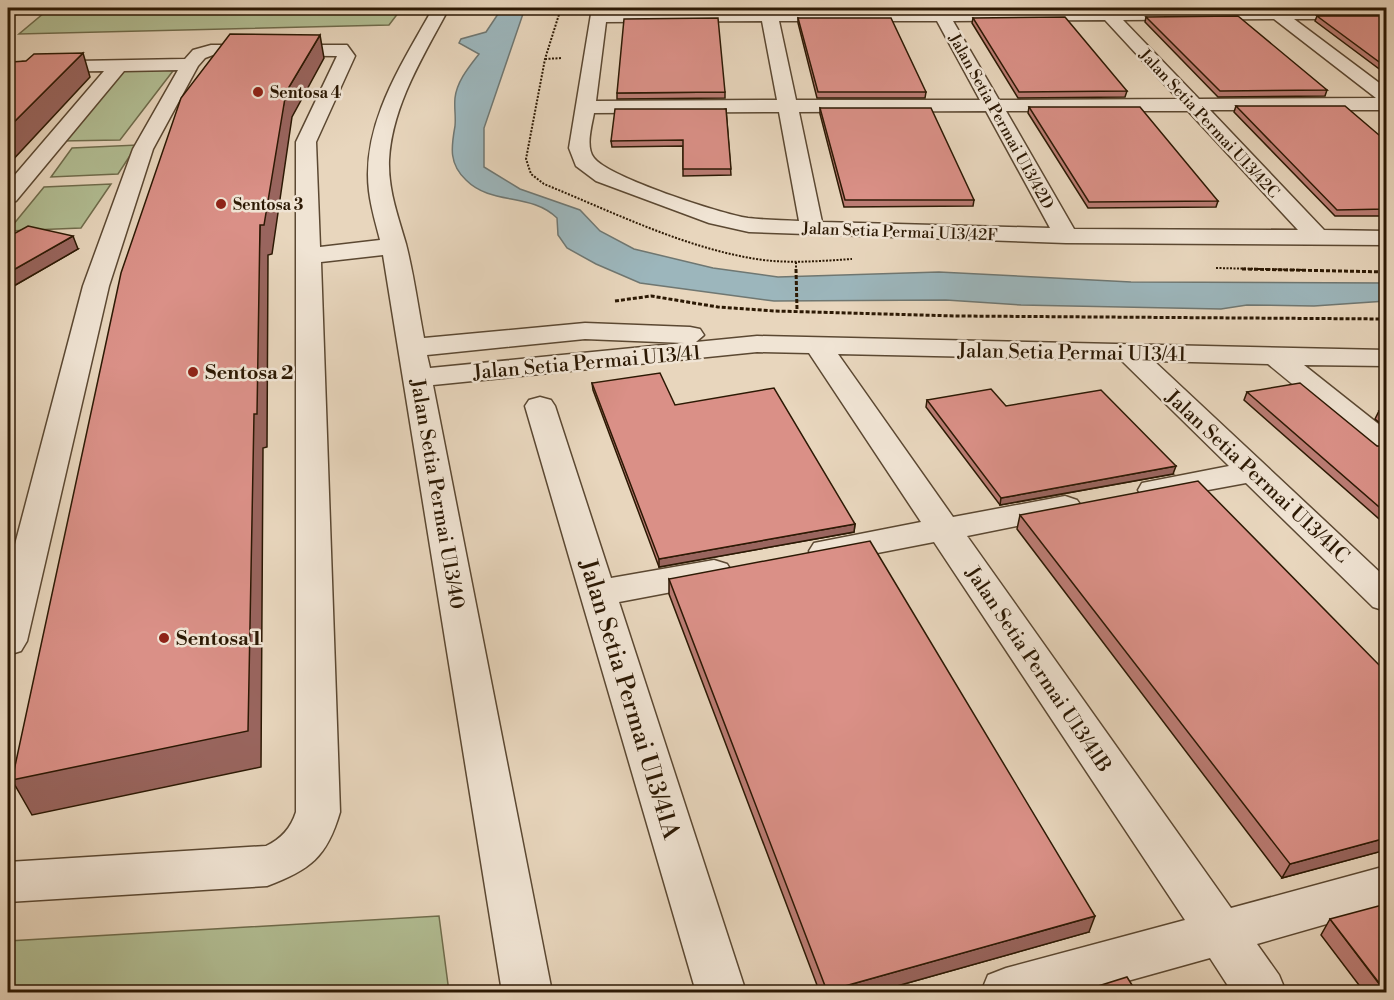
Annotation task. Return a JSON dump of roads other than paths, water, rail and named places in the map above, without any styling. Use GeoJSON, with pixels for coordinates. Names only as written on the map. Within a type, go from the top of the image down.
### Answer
{"type":"FeatureCollection","features":[{"type":"Feature","properties":{"kind":"street"},"geometry":{"type":"LineString","coordinates":[[8,11],[21,8]]}},
{"type":"Feature","properties":{"kind":"street","name":"Jalan Setia Permai U13/40"},"geometry":{"type":"LineString","coordinates":[[441,8],[391,106],[379,146],[378,184],[394,246],[527,993]]}},
{"type":"Feature","properties":{"kind":"street","name":"Jalan Setia Permai U13/42C"},"geometry":{"type":"LineString","coordinates":[[1106,11],[1318,238]]}},
{"type":"Feature","properties":{"kind":"street"},"geometry":{"type":"LineString","coordinates":[[1274,11],[1386,97]]}},
{"type":"Feature","properties":{"kind":"street"},"geometry":{"type":"LineString","coordinates":[[599,12],[1274,11],[1386,14]]}},
{"type":"Feature","properties":{"kind":"street","name":"Jalan Setia Permai U13/42F"},"geometry":{"type":"LineString","coordinates":[[599,12],[579,148],[584,161],[604,176],[717,218],[749,225],[812,229],[1066,236],[1386,238]]}},
{"type":"Feature","properties":{"kind":"street"},"geometry":{"type":"LineString","coordinates":[[769,12],[812,229]]}},
{"type":"Feature","properties":{"kind":"street","name":"Jalan Setia Permai U13/42D"},"geometry":{"type":"LineString","coordinates":[[940,12],[1066,236]]}},
{"type":"Feature","properties":{"kind":"street"},"geometry":{"type":"LineString","coordinates":[[8,882],[267,866],[285,860],[313,831],[318,812],[306,256],[306,142],[346,56],[345,52],[333,47],[211,50],[199,54],[189,64],[143,149],[96,285],[10,621]]}},
{"type":"Feature","properties":{"kind":"street"},"geometry":{"type":"LineString","coordinates":[[8,73],[23,67],[189,64]]}},
{"type":"Feature","properties":{"kind":"street"},"geometry":{"type":"LineString","coordinates":[[8,196],[119,65]]}},
{"type":"Feature","properties":{"kind":"street"},"geometry":{"type":"LineString","coordinates":[[585,107],[1386,104]]}},
{"type":"Feature","properties":{"kind":"street"},"geometry":{"type":"LineString","coordinates":[[306,256],[394,246]]}},
{"type":"Feature","properties":{"kind":"street","name":"Jalan Setia Permai U13/41"},"geometry":{"type":"LineString","coordinates":[[415,363],[585,331],[720,336],[757,344]]}},
{"type":"Feature","properties":{"kind":"street","name":"Jalan Setia Permai U13/41"},"geometry":{"type":"LineString","coordinates":[[415,363],[757,344],[1386,358]]}},
{"type":"Feature","properties":{"kind":"street","name":"Jalan Setia Permai U13/41B"},"geometry":{"type":"LineString","coordinates":[[818,346],[1261,993]]}},
{"type":"Feature","properties":{"kind":"street","name":"Jalan Setia Permai U13/41C"},"geometry":{"type":"LineString","coordinates":[[1130,354],[1386,598]]}},
{"type":"Feature","properties":{"kind":"street"},"geometry":{"type":"LineString","coordinates":[[1277,357],[1386,445]]}},
{"type":"Feature","properties":{"kind":"street","name":"Jalan Setia Permai U13/41A"},"geometry":{"type":"LineString","coordinates":[[540,406],[721,993]]}},
{"type":"Feature","properties":{"kind":"street"},"geometry":{"type":"LineString","coordinates":[[1127,495],[1253,471]]}},
{"type":"Feature","properties":{"kind":"street"},"geometry":{"type":"LineString","coordinates":[[794,557],[1093,502]]}},
{"type":"Feature","properties":{"kind":"street"},"geometry":{"type":"LineString","coordinates":[[597,592],[748,566]]}},
{"type":"Feature","properties":{"kind":"street"},"geometry":{"type":"LineString","coordinates":[[1006,993],[1386,887]]}},
{"type":"Feature","properties":{"kind":"water"},"geometry":{"type":"Polygon","coordinates":[[[502,8],[525,8],[484,128],[484,167],[520,189],[580,210],[600,231],[634,249],[713,268],[778,277],[939,272],[1131,282],[1386,283],[1386,301],[1314,306],[1247,305],[1221,309],[1021,305],[946,300],[774,301],[640,283],[596,264],[567,248],[558,235],[557,218],[546,210],[523,201],[487,193],[476,188],[460,174],[454,162],[452,149],[456,92],[464,74],[479,54],[459,43],[461,39],[486,32],[502,8]]]}},
{"type":"Feature","properties":{"kind":"place","name":"Sentosa 4"},"geometry":{"type":"Point","coordinates":[258,92]}},
{"type":"Feature","properties":{"kind":"place","name":"Sentosa 3"},"geometry":{"type":"Point","coordinates":[221,204]}},
{"type":"Feature","properties":{"kind":"place","name":"Sentosa 2"},"geometry":{"type":"Point","coordinates":[193,372]}},
{"type":"Feature","properties":{"kind":"place","name":"Sentosa 1"},"geometry":{"type":"Point","coordinates":[164,638]}}]}
